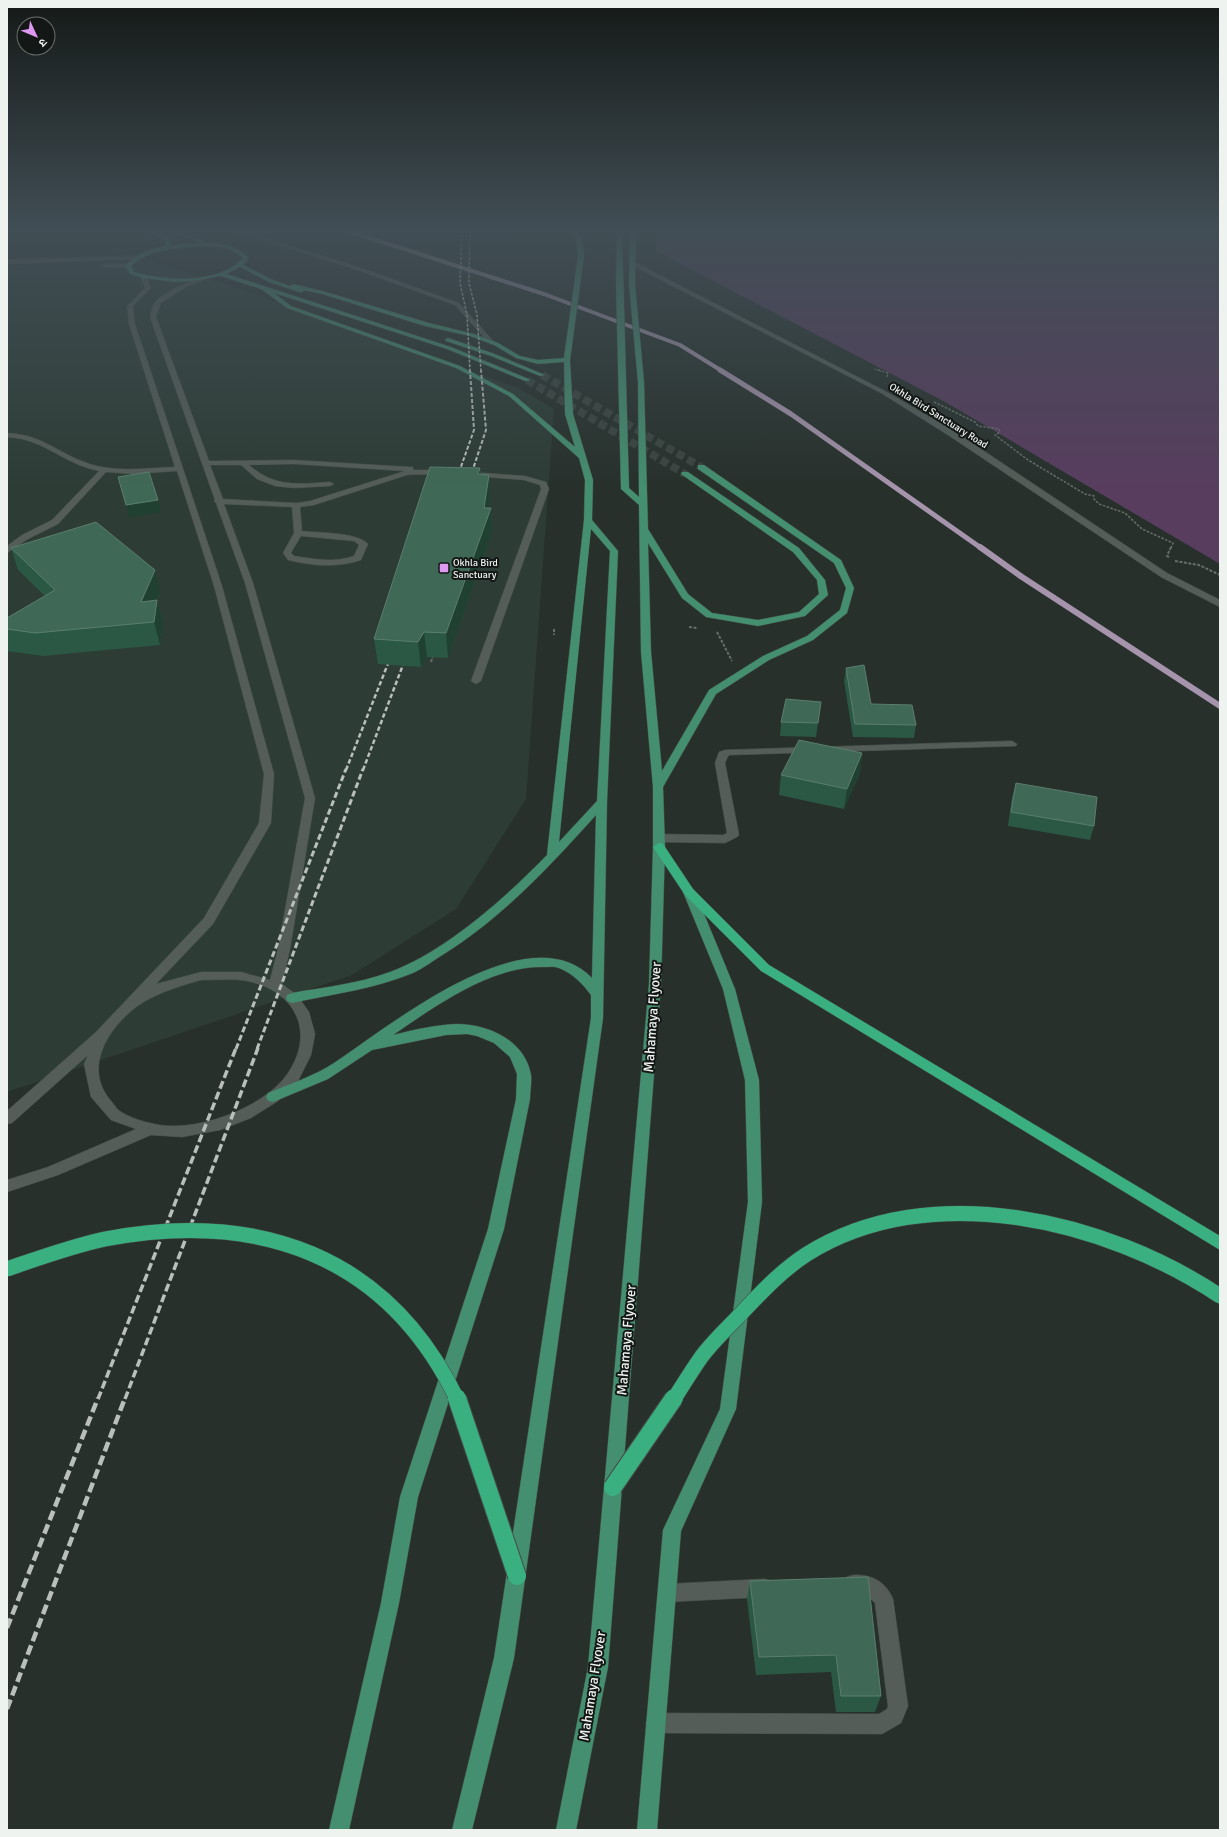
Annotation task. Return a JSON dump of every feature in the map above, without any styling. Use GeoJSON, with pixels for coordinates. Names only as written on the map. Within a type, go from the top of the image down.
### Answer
{"type":"FeatureCollection","features":[{"type":"Feature","properties":{"kind":"highway"},"geometry":{"type":"LineString","coordinates":[[659,842],[689,892],[765,968],[1220,1244]]}},
{"type":"Feature","properties":{"kind":"highway"},"geometry":{"type":"LineString","coordinates":[[613,1487],[704,1354],[778,1276],[826,1243],[853,1231],[881,1222],[910,1216],[972,1212],[1004,1215],[1037,1221],[1081,1231],[1127,1247],[1171,1268],[1220,1296]]}},
{"type":"Feature","properties":{"kind":"highway"},"geometry":{"type":"LineString","coordinates":[[7,1269],[66,1248],[97,1240],[128,1234],[188,1229],[217,1230],[273,1240],[313,1254],[349,1272],[377,1292],[411,1326],[454,1392],[517,1576]]}},
{"type":"Feature","properties":{"kind":"main road"},"geometry":{"type":"LineString","coordinates":[[314,316],[458,367],[498,387],[511,395],[582,457]]}},
{"type":"Feature","properties":{"kind":"main road"},"geometry":{"type":"LineString","coordinates":[[350,316],[449,348],[527,380]]}},
{"type":"Feature","properties":{"kind":"main road"},"geometry":{"type":"LineString","coordinates":[[374,316],[411,328]]}},
{"type":"Feature","properties":{"kind":"main road"},"geometry":{"type":"LineString","coordinates":[[399,316],[428,325],[472,335],[492,343],[518,357],[538,362],[567,360]]}},
{"type":"Feature","properties":{"kind":"main road"},"geometry":{"type":"LineString","coordinates":[[552,857],[588,520],[588,480],[569,414],[567,360],[573,316]]}},
{"type":"Feature","properties":{"kind":"main road"},"geometry":{"type":"LineString","coordinates":[[620,316],[625,489],[644,505]]}},
{"type":"Feature","properties":{"kind":"main road","name":"Mahamaya Flyover"},"geometry":{"type":"LineString","coordinates":[[566,1830],[598,1667],[655,984],[659,842],[658,787],[646,652],[641,382],[635,316]]}},
{"type":"Feature","properties":{"kind":"main road"},"geometry":{"type":"LineString","coordinates":[[441,338],[493,355],[542,375]]}},
{"type":"Feature","properties":{"kind":"main road"},"geometry":{"type":"LineString","coordinates":[[658,787],[712,692],[738,674],[766,658],[810,638],[822,629],[844,612],[850,588],[838,562],[701,467]]}},
{"type":"Feature","properties":{"kind":"main road"},"geometry":{"type":"LineString","coordinates":[[644,530],[685,596],[709,615],[758,623],[802,614],[824,595],[822,580],[796,550],[685,474]]}},
{"type":"Feature","properties":{"kind":"main road"},"geometry":{"type":"LineString","coordinates":[[462,1830],[504,1658],[597,1018],[602,802],[614,551],[588,520]]}},
{"type":"Feature","properties":{"kind":"main road"},"geometry":{"type":"LineString","coordinates":[[292,998],[372,982],[408,970],[447,947],[482,922],[552,857],[602,802]]}},
{"type":"Feature","properties":{"kind":"main road"},"geometry":{"type":"LineString","coordinates":[[647,1830],[672,1530],[728,1409],[755,1202],[752,1080],[729,989],[689,892]]}},
{"type":"Feature","properties":{"kind":"main road"},"geometry":{"type":"LineString","coordinates":[[273,1097],[320,1076],[431,1004],[483,976],[514,966],[538,962],[558,964],[574,971],[588,982],[598,994]]}},
{"type":"Feature","properties":{"kind":"main road"},"geometry":{"type":"LineString","coordinates":[[339,1830],[390,1603],[410,1497],[496,1229],[523,1099],[525,1080],[522,1066],[510,1048],[497,1039],[481,1032],[454,1029],[368,1046]]}},
{"type":"Feature","properties":{"kind":"street"},"geometry":{"type":"LineString","coordinates":[[7,1119],[102,1034],[209,921],[265,823],[269,774],[218,586],[132,324],[131,316]]}},
{"type":"Feature","properties":{"kind":"street"},"geometry":{"type":"LineString","coordinates":[[153,316],[218,501],[249,583],[310,798],[285,942],[274,986]]}},
{"type":"Feature","properties":{"kind":"street"},"geometry":{"type":"LineString","coordinates":[[468,316],[492,343]]}},
{"type":"Feature","properties":{"kind":"street","name":"Okhla Bird Sanctuary Road"},"geometry":{"type":"LineString","coordinates":[[735,316],[883,392],[951,433],[1164,575],[1220,604]]}},
{"type":"Feature","properties":{"kind":"street"},"geometry":{"type":"LineString","coordinates":[[7,435],[20,435],[33,438],[86,466],[124,471],[180,469]]}},
{"type":"Feature","properties":{"kind":"street"},"geometry":{"type":"LineString","coordinates":[[205,463],[294,462],[525,478],[544,484],[545,489],[476,681]]}},
{"type":"Feature","properties":{"kind":"street"},"geometry":{"type":"LineString","coordinates":[[243,463],[260,478],[270,482],[294,486],[330,484]]}},
{"type":"Feature","properties":{"kind":"street"},"geometry":{"type":"LineString","coordinates":[[7,550],[25,537],[55,522],[105,469]]}},
{"type":"Feature","properties":{"kind":"street"},"geometry":{"type":"LineString","coordinates":[[218,501],[296,505],[322,500],[406,472],[423,470]]}},
{"type":"Feature","properties":{"kind":"street"},"geometry":{"type":"LineString","coordinates":[[296,505],[298,533],[287,553],[291,558],[333,563],[348,562],[358,558],[364,544],[356,539],[298,533]]}},
{"type":"Feature","properties":{"kind":"street"},"geometry":{"type":"LineString","coordinates":[[659,842],[725,840],[732,837],[733,835],[720,763],[723,754],[729,752],[1012,744]]}},
{"type":"Feature","properties":{"kind":"street"},"geometry":{"type":"LineString","coordinates":[[102,1034],[91,1064],[96,1093],[116,1116],[150,1129],[182,1131],[215,1126],[246,1114],[273,1097],[293,1077],[304,1055],[308,1034],[304,1015],[292,998],[274,986],[241,976],[201,976],[161,987],[126,1008]]}},
{"type":"Feature","properties":{"kind":"street"},"geometry":{"type":"LineString","coordinates":[[7,1186],[53,1171],[150,1129]]}},
{"type":"Feature","properties":{"kind":"street"},"geometry":{"type":"LineString","coordinates":[[656,1723],[882,1724],[894,1716],[898,1706],[884,1599],[874,1588],[864,1583],[840,1584]]}},
{"type":"Feature","properties":{"kind":"street"},"geometry":{"type":"LineString","coordinates":[[667,1593],[785,1587]]}},
{"type":"Feature","properties":{"kind":"path"},"geometry":{"type":"LineString","coordinates":[[689,627],[702,628]]}},
{"type":"Feature","properties":{"kind":"path"},"geometry":{"type":"LineString","coordinates":[[554,629],[554,635]]}},
{"type":"Feature","properties":{"kind":"path"},"geometry":{"type":"LineString","coordinates":[[715,630],[738,674]]}},
{"type":"Feature","properties":{"kind":"path"},"geometry":{"type":"LineString","coordinates":[[431,662],[434,654]]}},
{"type":"Feature","properties":{"kind":"shaded area"},"geometry":{"type":"Polygon","coordinates":[[[7,316],[315,316],[518,388],[554,409],[526,799],[456,909],[352,975],[7,1092],[7,316]]]}},
{"type":"Feature","properties":{"kind":"shaded area"},"geometry":{"type":"Polygon","coordinates":[[[780,316],[1220,316],[1220,564],[947,403],[780,316]]]}},
{"type":"Feature","properties":{"kind":"building","name":"Okhla Bird Sanctuary"},"geometry":{"type":"Polygon","coordinates":[[[430,467],[480,468],[478,474],[489,475],[484,508],[491,508],[446,633],[424,632],[418,642],[374,639],[430,467]]]}},
{"type":"Feature","properties":{"kind":"building"},"geometry":{"type":"Polygon","coordinates":[[[149,472],[158,500],[126,505],[118,477],[149,472]]]}},
{"type":"Feature","properties":{"kind":"building"},"geometry":{"type":"Polygon","coordinates":[[[96,522],[155,570],[141,602],[157,600],[154,622],[35,633],[7,629],[7,618],[55,590],[11,548],[96,522]]]}},
{"type":"Feature","properties":{"kind":"building"},"geometry":{"type":"Polygon","coordinates":[[[864,665],[871,704],[912,705],[916,725],[855,724],[846,668],[864,665]]]}},
{"type":"Feature","properties":{"kind":"building"},"geometry":{"type":"Polygon","coordinates":[[[786,699],[821,702],[818,723],[781,722],[786,699]]]}},
{"type":"Feature","properties":{"kind":"building"},"geometry":{"type":"Polygon","coordinates":[[[799,740],[862,753],[847,789],[781,775],[799,740]]]}},
{"type":"Feature","properties":{"kind":"building"},"geometry":{"type":"Polygon","coordinates":[[[1016,783],[1097,797],[1094,826],[1011,812],[1016,783]]]}},
{"type":"Feature","properties":{"kind":"building"},"geometry":{"type":"Polygon","coordinates":[[[868,1577],[881,1696],[841,1696],[836,1655],[759,1657],[750,1581],[868,1577]]]}},
{"type":"Feature","properties":{"kind":"waterway"},"geometry":{"type":"LineString","coordinates":[[602,316],[680,345],[722,371]]}},
{"type":"Feature","properties":{"kind":"waterway"},"geometry":{"type":"LineString","coordinates":[[720,370],[791,414],[981,548]]}},
{"type":"Feature","properties":{"kind":"waterway"},"geometry":{"type":"LineString","coordinates":[[980,547],[1022,577],[1220,706]]}},
{"type":"Feature","properties":{"kind":"tunnel"},"geometry":{"type":"LineString","coordinates":[[542,375],[701,467]]}},
{"type":"Feature","properties":{"kind":"tunnel"},"geometry":{"type":"LineString","coordinates":[[527,380],[685,474]]}},
{"type":"Feature","properties":{"kind":"railway"},"geometry":{"type":"LineString","coordinates":[[467,316],[470,371]]}},
{"type":"Feature","properties":{"kind":"railway"},"geometry":{"type":"LineString","coordinates":[[477,316],[481,371]]}},
{"type":"Feature","properties":{"kind":"railway"},"geometry":{"type":"LineString","coordinates":[[457,478],[474,430],[470,370]]}},
{"type":"Feature","properties":{"kind":"railway"},"geometry":{"type":"LineString","coordinates":[[470,478],[486,430],[481,370]]}},
{"type":"Feature","properties":{"kind":"railway"},"geometry":{"type":"LineString","coordinates":[[346,770],[391,656]]}},
{"type":"Feature","properties":{"kind":"railway"},"geometry":{"type":"LineString","coordinates":[[363,770],[406,657]]}},
{"type":"Feature","properties":{"kind":"railway"},"geometry":{"type":"LineString","coordinates":[[236,1049],[346,769]]}},
{"type":"Feature","properties":{"kind":"railway"},"geometry":{"type":"LineString","coordinates":[[257,1049],[363,769]]}},
{"type":"Feature","properties":{"kind":"railway"},"geometry":{"type":"LineString","coordinates":[[98,1399],[236,1048]]}},
{"type":"Feature","properties":{"kind":"railway"},"geometry":{"type":"LineString","coordinates":[[125,1399],[258,1048]]}},
{"type":"Feature","properties":{"kind":"railway"},"geometry":{"type":"LineString","coordinates":[[7,1628],[98,1398]]}},
{"type":"Feature","properties":{"kind":"railway"},"geometry":{"type":"LineString","coordinates":[[7,1709],[125,1398]]}},
{"type":"Feature","properties":{"kind":"place","name":"Okhla Bird Sanctuary"},"geometry":{"type":"Point","coordinates":[444,568]}}]}
